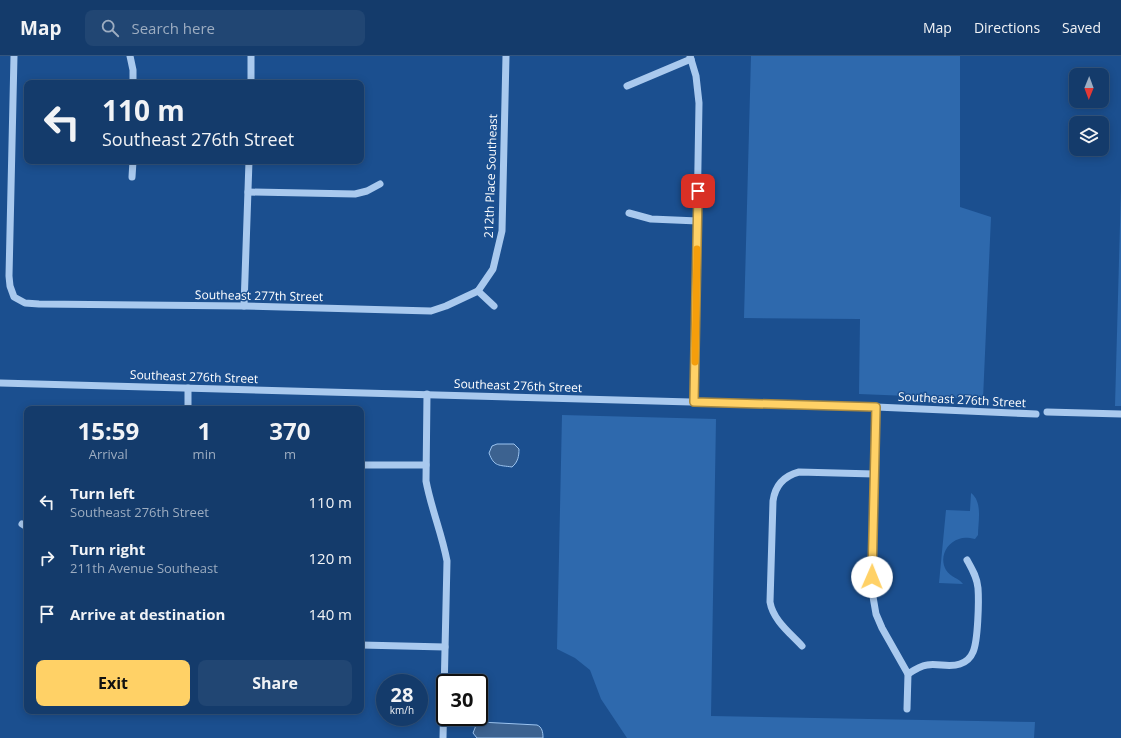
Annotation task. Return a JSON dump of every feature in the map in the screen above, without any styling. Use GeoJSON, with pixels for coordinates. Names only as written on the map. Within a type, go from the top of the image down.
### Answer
{"type":"FeatureCollection","features":[{"type":"Feature","properties":{"kind":"street","name":"Southeast 277th Street"},"geometry":{"type":"LineString","coordinates":[[14,56],[9,276],[10,286],[14,298],[25,303],[39,304],[244,306],[431,311],[446,306],[478,291]]}},
{"type":"Feature","properties":{"kind":"street"},"geometry":{"type":"LineString","coordinates":[[130,56],[133,70],[133,80]]}},
{"type":"Feature","properties":{"kind":"street"},"geometry":{"type":"LineString","coordinates":[[251,56],[251,80]]}},
{"type":"Feature","properties":{"kind":"street","name":"212th Place Southeast"},"geometry":{"type":"LineString","coordinates":[[478,291],[493,269],[502,231],[506,56]]}},
{"type":"Feature","properties":{"kind":"street"},"geometry":{"type":"LineString","coordinates":[[627,86],[690,57],[696,76],[699,103],[694,402]]}},
{"type":"Feature","properties":{"kind":"street"},"geometry":{"type":"LineString","coordinates":[[132,177],[133,164]]}},
{"type":"Feature","properties":{"kind":"street"},"geometry":{"type":"LineString","coordinates":[[244,306],[249,164]]}},
{"type":"Feature","properties":{"kind":"street"},"geometry":{"type":"LineString","coordinates":[[248,192],[355,194],[368,191],[380,184]]}},
{"type":"Feature","properties":{"kind":"street"},"geometry":{"type":"LineString","coordinates":[[629,213],[651,219],[698,221]]}},
{"type":"Feature","properties":{"kind":"street"},"geometry":{"type":"LineString","coordinates":[[478,291],[494,306]]}},
{"type":"Feature","properties":{"kind":"street","name":"Southeast 276th Street"},"geometry":{"type":"LineString","coordinates":[[0,382],[876,407],[1036,414]]}},
{"type":"Feature","properties":{"kind":"street"},"geometry":{"type":"LineString","coordinates":[[188,388],[188,406]]}},
{"type":"Feature","properties":{"kind":"street"},"geometry":{"type":"LineString","coordinates":[[427,394],[426,481],[428,493],[443,539],[447,561],[443,738]]}},
{"type":"Feature","properties":{"kind":"street"},"geometry":{"type":"LineString","coordinates":[[876,407],[872,591],[876,614],[882,628],[908,674],[907,709]]}},
{"type":"Feature","properties":{"kind":"street"},"geometry":{"type":"LineString","coordinates":[[1047,412],[1121,414]]}},
{"type":"Feature","properties":{"kind":"street"},"geometry":{"type":"LineString","coordinates":[[364,465],[426,465]]}},
{"type":"Feature","properties":{"kind":"street"},"geometry":{"type":"LineString","coordinates":[[802,646],[777,619],[771,609],[773,501],[776,489],[783,480],[800,472],[874,474]]}},
{"type":"Feature","properties":{"kind":"street"},"geometry":{"type":"LineString","coordinates":[[908,674],[916,668],[927,665],[954,666],[962,664],[973,653],[977,632],[978,588],[974,573],[967,560]]}},
{"type":"Feature","properties":{"kind":"street"},"geometry":{"type":"LineString","coordinates":[[364,645],[445,647]]}},
{"type":"Feature","properties":{"kind":"shaded area"},"geometry":{"type":"Polygon","coordinates":[[[751,56],[960,56],[960,207],[991,217],[983,399],[859,394],[860,319],[744,318],[751,56]]]}},
{"type":"Feature","properties":{"kind":"shaded area"},"geometry":{"type":"Polygon","coordinates":[[[1121,188],[1121,406],[1115,406],[1121,188]]]}},
{"type":"Feature","properties":{"kind":"shaded area"},"geometry":{"type":"Polygon","coordinates":[[[562,415],[716,419],[711,716],[1035,722],[1034,738],[627,738],[601,699],[590,670],[575,658],[557,649],[562,415]]]}},
{"type":"Feature","properties":{"kind":"shaded area"},"geometry":{"type":"Polygon","coordinates":[[[497,444],[514,444],[519,449],[518,459],[512,467],[495,463],[491,458],[489,453],[492,446],[497,444]]]}},
{"type":"Feature","properties":{"kind":"shaded area"},"geometry":{"type":"Polygon","coordinates":[[[971,493],[975,497],[978,507],[978,535],[975,539],[963,538],[954,541],[947,547],[943,561],[946,570],[963,584],[939,583],[946,510],[970,511],[971,493]]]}},
{"type":"Feature","properties":{"kind":"shaded area"},"geometry":{"type":"Polygon","coordinates":[[[488,722],[537,725],[542,730],[543,738],[477,738],[473,733],[476,726],[488,726],[488,722]]]}},
{"type":"Feature","properties":{"kind":"slow traffic"},"geometry":{"type":"LineString","coordinates":[[695,362],[697,249]]}},
{"type":"Feature","properties":{"kind":"route"},"geometry":{"type":"LineString","coordinates":[[698,191],[694,402],[876,407],[872,577]]}}]}
